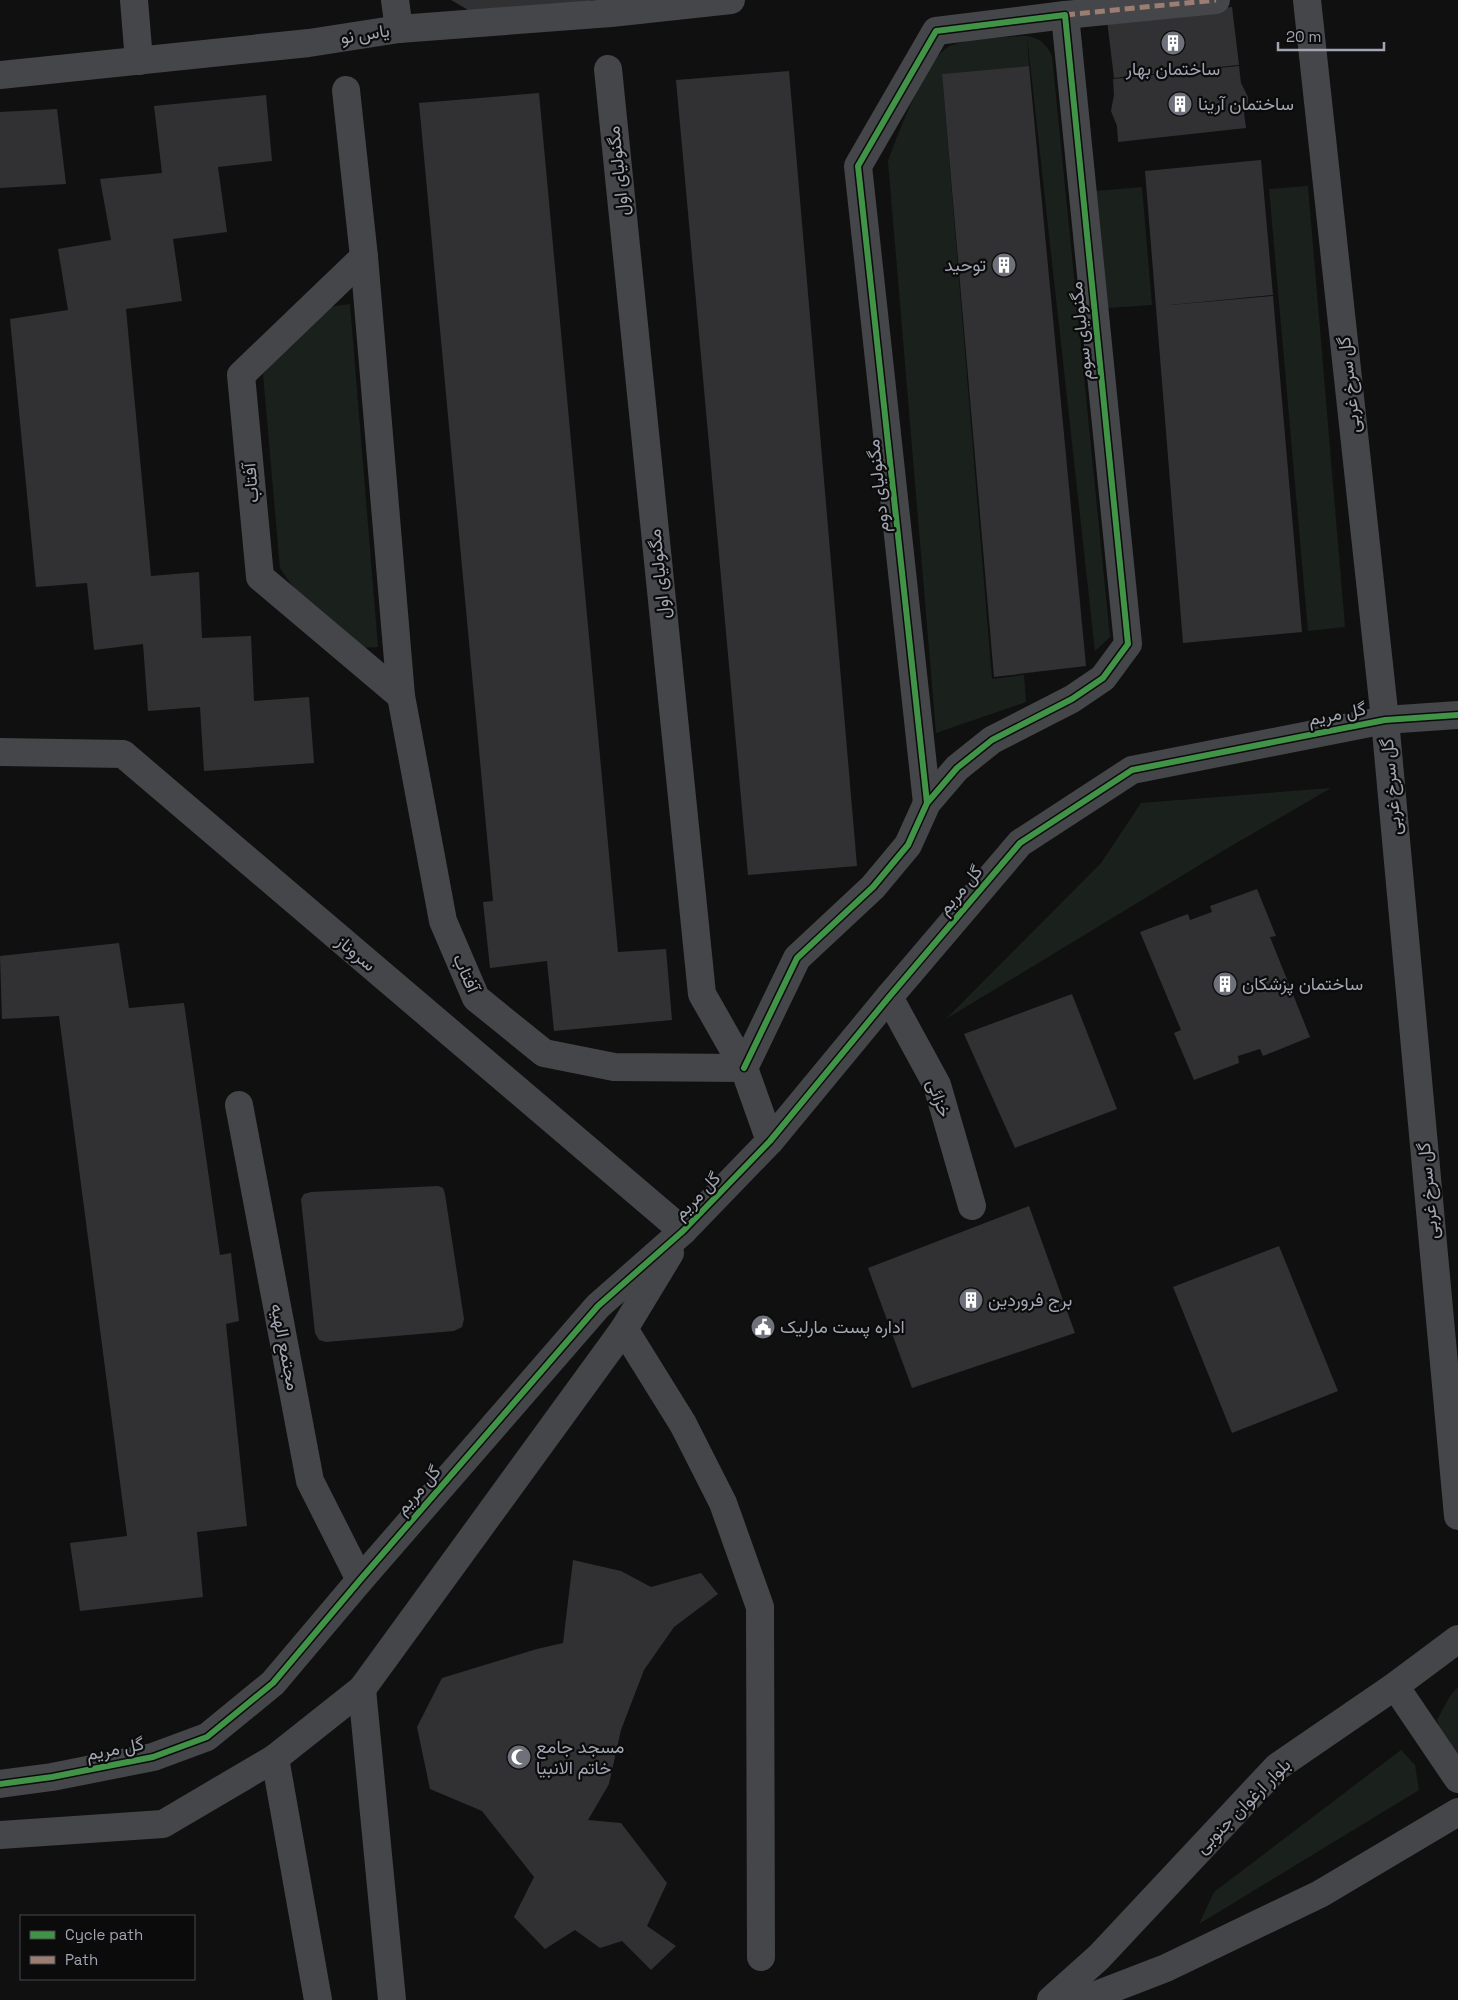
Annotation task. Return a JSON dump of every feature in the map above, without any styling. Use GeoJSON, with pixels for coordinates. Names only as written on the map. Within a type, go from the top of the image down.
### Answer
{"type":"FeatureCollection","features":[{"type":"Feature","properties":{"kind":"street"},"geometry":{"type":"LineString","coordinates":[[134,0],[139,61]]}},
{"type":"Feature","properties":{"kind":"street"},"geometry":{"type":"LineString","coordinates":[[395,0],[399,29]]}},
{"type":"Feature","properties":{"kind":"street","name":"یاس نو"},"geometry":{"type":"LineString","coordinates":[[0,75],[309,43],[399,29],[610,13],[731,0]]}},
{"type":"Feature","properties":{"kind":"street"},"geometry":{"type":"LineString","coordinates":[[1065,15],[1216,0]]}},
{"type":"Feature","properties":{"kind":"street","name":"گل سرخ غربی"},"geometry":{"type":"LineString","coordinates":[[1307,0],[1384,720],[1458,1516]]}},
{"type":"Feature","properties":{"kind":"street","name":"مگنولیای دوم"},"geometry":{"type":"LineString","coordinates":[[927,803],[858,166],[936,30],[1065,15]]}},
{"type":"Feature","properties":{"kind":"street","name":"مگنولیای سوم"},"geometry":{"type":"LineString","coordinates":[[927,803],[957,768],[992,740],[1072,700],[1103,678],[1128,644],[1065,15]]}},
{"type":"Feature","properties":{"kind":"street","name":"مگنولیای اول"},"geometry":{"type":"LineString","coordinates":[[608,69],[702,994],[744,1068],[770,1141]]}},
{"type":"Feature","properties":{"kind":"street","name":"آفتاب"},"geometry":{"type":"LineString","coordinates":[[346,90],[364,257],[401,696],[443,921],[476,998],[544,1053],[614,1067],[744,1068]]}},
{"type":"Feature","properties":{"kind":"street","name":"آفتاب"},"geometry":{"type":"LineString","coordinates":[[364,257],[241,376],[260,577],[401,696]]}},
{"type":"Feature","properties":{"kind":"street","name":"گل مریم"},"geometry":{"type":"LineString","coordinates":[[0,1784],[52,1777],[153,1757],[207,1737],[273,1684],[360,1580],[598,1306],[683,1231],[770,1141],[1020,843],[1132,770],[1384,720],[1458,715]]}},
{"type":"Feature","properties":{"kind":"street","name":"سروناز"},"geometry":{"type":"LineString","coordinates":[[0,752],[123,754],[683,1231]]}},
{"type":"Feature","properties":{"kind":"street"},"geometry":{"type":"LineString","coordinates":[[744,1068],[797,958],[873,887],[908,845],[927,803]]}},
{"type":"Feature","properties":{"kind":"street","name":"خزائی"},"geometry":{"type":"LineString","coordinates":[[889,997],[937,1085],[972,1206]]}},
{"type":"Feature","properties":{"kind":"street","name":"مجتمع الهیه"},"geometry":{"type":"LineString","coordinates":[[239,1105],[310,1481],[360,1580]]}},
{"type":"Feature","properties":{"kind":"street","name":"گل مریم"},"geometry":{"type":"LineString","coordinates":[[0,1835],[163,1824],[275,1758],[362,1688],[624,1329],[683,1231]]}},
{"type":"Feature","properties":{"kind":"street"},"geometry":{"type":"LineString","coordinates":[[624,1329],[682,1424],[723,1503],[760,1607],[760,1957]]}},
{"type":"Feature","properties":{"kind":"street","name":"بلوار ارغوان جنوبی"},"geometry":{"type":"LineString","coordinates":[[1051,2000],[1099,1956],[1277,1767],[1395,1686],[1458,1639]]}},
{"type":"Feature","properties":{"kind":"street"},"geometry":{"type":"LineString","coordinates":[[1395,1686],[1458,1779]]}},
{"type":"Feature","properties":{"kind":"street"},"geometry":{"type":"LineString","coordinates":[[362,1688],[392,2000]]}},
{"type":"Feature","properties":{"kind":"street"},"geometry":{"type":"LineString","coordinates":[[275,1758],[318,2000]]}},
{"type":"Feature","properties":{"kind":"street"},"geometry":{"type":"LineString","coordinates":[[1083,2000],[1166,1968],[1320,1894],[1458,1812]]}},
{"type":"Feature","properties":{"kind":"shaded area"},"geometry":{"type":"Polygon","coordinates":[[[1027,36],[1042,42],[1052,56],[1110,637],[1095,651],[1027,36]]]}},
{"type":"Feature","properties":{"kind":"shaded area"},"geometry":{"type":"Polygon","coordinates":[[[1027,36],[1029,66],[942,74],[992,679],[1024,675],[1026,702],[936,733],[888,161],[913,99],[930,67],[939,55],[948,47],[964,42],[999,37],[1027,36]]]}},
{"type":"Feature","properties":{"kind":"shaded area"},"geometry":{"type":"Polygon","coordinates":[[[1308,186],[1345,627],[1308,631],[1269,189],[1308,186]]]}},
{"type":"Feature","properties":{"kind":"shaded area"},"geometry":{"type":"Polygon","coordinates":[[[1142,187],[1152,305],[1093,309],[1083,192],[1142,187]]]}},
{"type":"Feature","properties":{"kind":"shaded area"},"geometry":{"type":"Polygon","coordinates":[[[350,304],[378,647],[359,648],[301,599],[280,568],[263,374],[281,351],[329,307],[350,304]]]}},
{"type":"Feature","properties":{"kind":"shaded area"},"geometry":{"type":"Polygon","coordinates":[[[1331,788],[1221,852],[946,1019],[1101,863],[1141,803],[1331,788]]]}},
{"type":"Feature","properties":{"kind":"shaded area"},"geometry":{"type":"Polygon","coordinates":[[[1458,1687],[1458,1760],[1445,1746],[1437,1720],[1450,1696],[1458,1687]]]}},
{"type":"Feature","properties":{"kind":"shaded area"},"geometry":{"type":"Polygon","coordinates":[[[1401,1750],[1415,1765],[1419,1790],[1199,1924],[1214,1892],[1401,1750]]]}},
{"type":"Feature","properties":{"kind":"building"},"geometry":{"type":"Polygon","coordinates":[[[451,0],[591,0],[591,1],[475,14],[451,0]]]}},
{"type":"Feature","properties":{"kind":"building","name":"ساختمان بهار"},"geometry":{"type":"Polygon","coordinates":[[[1232,7],[1239,65],[1114,78],[1107,20],[1232,7]]]}},
{"type":"Feature","properties":{"kind":"building","name":"توحید"},"geometry":{"type":"Polygon","coordinates":[[[1029,66],[1086,666],[994,677],[942,74],[1029,66]]]}},
{"type":"Feature","properties":{"kind":"building","name":"ساختمان آرینا"},"geometry":{"type":"Polygon","coordinates":[[[1239,66],[1241,83],[1248,97],[1248,106],[1244,113],[1246,128],[1118,142],[1117,126],[1111,111],[1114,95],[1113,79],[1239,66]]]}},
{"type":"Feature","properties":{"kind":"building"},"geometry":{"type":"Polygon","coordinates":[[[789,71],[857,866],[748,875],[676,80],[789,71]]]}},
{"type":"Feature","properties":{"kind":"building"},"geometry":{"type":"Polygon","coordinates":[[[539,93],[618,952],[666,949],[672,1020],[554,1031],[547,961],[490,968],[483,902],[493,901],[419,103],[539,93]]]}},
{"type":"Feature","properties":{"kind":"building"},"geometry":{"type":"Polygon","coordinates":[[[266,95],[272,161],[218,167],[227,232],[173,239],[182,301],[126,309],[151,576],[199,572],[202,638],[251,636],[254,701],[309,697],[314,763],[204,771],[200,707],[148,711],[143,644],[94,650],[87,583],[36,587],[10,319],[68,310],[58,249],[111,240],[100,179],[162,173],[154,106],[266,95]]]}},
{"type":"Feature","properties":{"kind":"building"},"geometry":{"type":"Polygon","coordinates":[[[57,109],[66,184],[0,188],[0,112],[57,109]]]}},
{"type":"Feature","properties":{"kind":"building"},"geometry":{"type":"Polygon","coordinates":[[[1261,160],[1273,295],[1170,305],[1273,296],[1302,632],[1183,643],[1145,171],[1261,160]]]}},
{"type":"Feature","properties":{"kind":"building","name":"ساختمان پزشکان"},"geometry":{"type":"Polygon","coordinates":[[[1257,889],[1276,936],[1270,937],[1310,1037],[1263,1056],[1260,1049],[1238,1056],[1239,1063],[1194,1080],[1174,1033],[1181,1030],[1140,932],[1188,914],[1190,920],[1212,912],[1210,906],[1257,889]]]}},
{"type":"Feature","properties":{"kind":"building"},"geometry":{"type":"Polygon","coordinates":[[[119,943],[129,1008],[184,1003],[220,1255],[231,1253],[239,1321],[226,1324],[247,1526],[197,1532],[203,1597],[80,1611],[70,1543],[127,1536],[59,1016],[2,1019],[0,956],[119,943]]]}},
{"type":"Feature","properties":{"kind":"building"},"geometry":{"type":"Polygon","coordinates":[[[1072,994],[1117,1109],[1015,1148],[964,1034],[1072,994]]]}},
{"type":"Feature","properties":{"kind":"building"},"geometry":{"type":"Polygon","coordinates":[[[438,1186],[443,1188],[445,1194],[464,1319],[462,1327],[454,1331],[326,1342],[319,1340],[315,1333],[301,1199],[304,1194],[311,1192],[438,1186]]]}},
{"type":"Feature","properties":{"kind":"building","name":"برج فروردین"},"geometry":{"type":"Polygon","coordinates":[[[1029,1206],[1075,1333],[912,1388],[868,1268],[1029,1206]]]}},
{"type":"Feature","properties":{"kind":"building"},"geometry":{"type":"Polygon","coordinates":[[[1279,1246],[1338,1391],[1232,1433],[1173,1287],[1279,1246]]]}},
{"type":"Feature","properties":{"kind":"building","name":"مسجد جامع خاتم الانبیا"},"geometry":{"type":"Polygon","coordinates":[[[573,1560],[621,1571],[651,1587],[701,1573],[718,1594],[674,1627],[644,1670],[621,1730],[609,1784],[588,1820],[621,1823],[667,1883],[647,1926],[676,1946],[651,1970],[622,1941],[600,1948],[575,1930],[545,1949],[514,1917],[534,1877],[482,1811],[430,1789],[417,1727],[442,1678],[563,1643],[573,1560]]]}},
{"type":"Feature","properties":{"kind":"marked path"},"geometry":{"type":"LineString","coordinates":[[1065,15],[1216,0]]}},
{"type":"Feature","properties":{"kind":"cycle path"},"geometry":{"type":"LineString","coordinates":[[744,1068],[797,958],[873,887],[908,845],[927,803],[957,768],[992,740],[1072,699],[1103,678],[1128,644],[1065,15],[936,31],[858,166],[927,803]]}},
{"type":"Feature","properties":{"kind":"cycle path"},"geometry":{"type":"LineString","coordinates":[[0,1784],[52,1777],[153,1757],[207,1737],[273,1683],[598,1306],[683,1231],[770,1141],[1020,843],[1132,770],[1385,720],[1458,715]]}},
{"type":"Feature","properties":{"kind":"place","name":"ساختمان بهار"},"geometry":{"type":"Point","coordinates":[1173,43]}},
{"type":"Feature","properties":{"kind":"place","name":"ساختمان آرینا"},"geometry":{"type":"Point","coordinates":[1180,104]}},
{"type":"Feature","properties":{"kind":"place","name":"توحید"},"geometry":{"type":"Point","coordinates":[1004,265]}},
{"type":"Feature","properties":{"kind":"place","name":"ساختمان پزشکان"},"geometry":{"type":"Point","coordinates":[1225,984]}},
{"type":"Feature","properties":{"kind":"place","name":"برج فروردین"},"geometry":{"type":"Point","coordinates":[971,1300]}},
{"type":"Feature","properties":{"kind":"place","name":"اداره پست مارلیک"},"geometry":{"type":"Point","coordinates":[763,1327]}},
{"type":"Feature","properties":{"kind":"place","name":"مسجد جامع خاتم الانبیا"},"geometry":{"type":"Point","coordinates":[519,1757]}}]}
